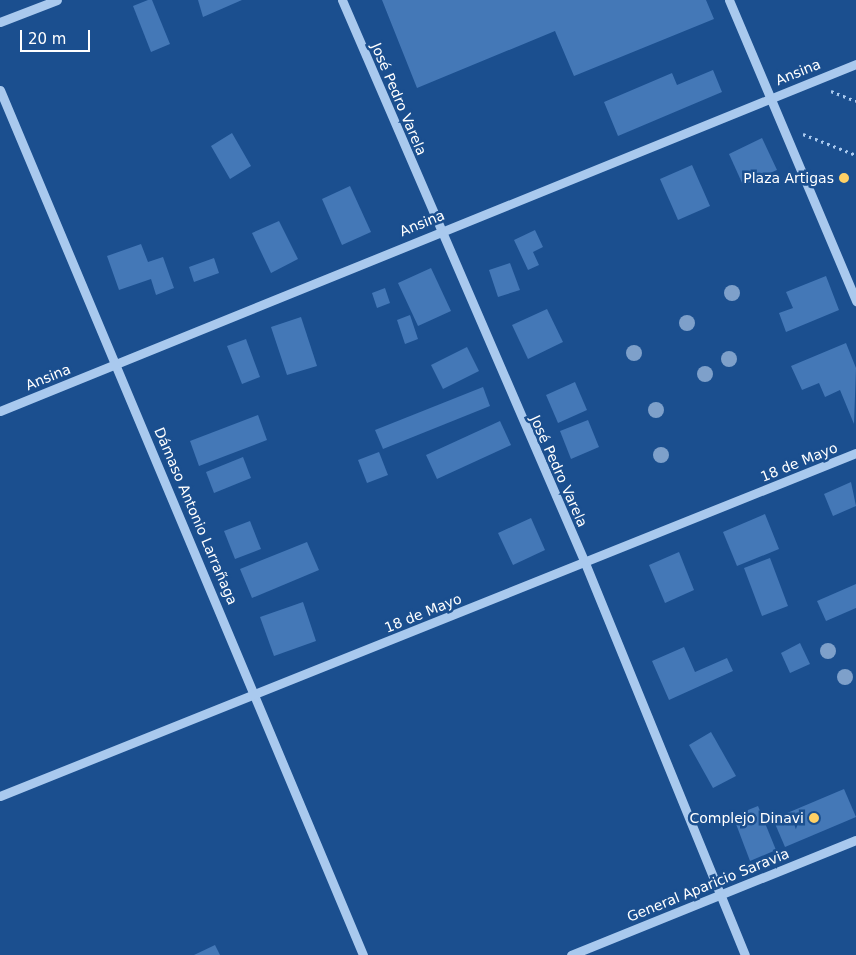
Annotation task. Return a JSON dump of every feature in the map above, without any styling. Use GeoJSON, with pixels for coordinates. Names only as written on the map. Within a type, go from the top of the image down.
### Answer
{"type":"FeatureCollection","features":[{"type":"Feature","properties":{"kind":"street"},"geometry":{"type":"LineString","coordinates":[[0,22],[57,0]]}},
{"type":"Feature","properties":{"kind":"street","name":"José Pedro Varela"},"geometry":{"type":"LineString","coordinates":[[342,0],[439,231],[585,563],[745,955]]}},
{"type":"Feature","properties":{"kind":"street"},"geometry":{"type":"LineString","coordinates":[[729,0],[856,301]]}},
{"type":"Feature","properties":{"kind":"street","name":"Ansina"},"geometry":{"type":"LineString","coordinates":[[0,411],[439,231],[856,64]]}},
{"type":"Feature","properties":{"kind":"street","name":"Dámaso Antonio Larrañaga"},"geometry":{"type":"LineString","coordinates":[[0,90],[118,364],[363,955]]}},
{"type":"Feature","properties":{"kind":"street","name":"18 de Mayo"},"geometry":{"type":"LineString","coordinates":[[0,796],[856,453]]}},
{"type":"Feature","properties":{"kind":"street","name":"General Aparicio Saravia"},"geometry":{"type":"LineString","coordinates":[[571,955],[856,840]]}},
{"type":"Feature","properties":{"kind":"path"},"geometry":{"type":"LineString","coordinates":[[783,126],[856,155]]}},
{"type":"Feature","properties":{"kind":"building"},"geometry":{"type":"Polygon","coordinates":[[[152,0],[170,44],[151,52],[133,6],[152,0]]]}},
{"type":"Feature","properties":{"kind":"building"},"geometry":{"type":"Polygon","coordinates":[[[198,0],[242,0],[203,17],[198,0]]]}},
{"type":"Feature","properties":{"kind":"building"},"geometry":{"type":"Polygon","coordinates":[[[382,0],[706,0],[714,19],[574,76],[555,31],[417,88],[382,0]]]}},
{"type":"Feature","properties":{"kind":"building"},"geometry":{"type":"Polygon","coordinates":[[[713,70],[722,92],[618,136],[604,102],[672,73],[677,85],[713,70]]]}},
{"type":"Feature","properties":{"kind":"building"},"geometry":{"type":"Polygon","coordinates":[[[232,133],[251,166],[230,179],[211,146],[232,133]]]}},
{"type":"Feature","properties":{"kind":"building"},"geometry":{"type":"Polygon","coordinates":[[[762,138],[777,170],[743,185],[729,154],[762,138]]]}},
{"type":"Feature","properties":{"kind":"building"},"geometry":{"type":"Polygon","coordinates":[[[692,165],[710,206],[678,220],[660,179],[692,165]]]}},
{"type":"Feature","properties":{"kind":"building"},"geometry":{"type":"Polygon","coordinates":[[[350,186],[371,232],[342,245],[322,199],[350,186]]]}},
{"type":"Feature","properties":{"kind":"building"},"geometry":{"type":"Polygon","coordinates":[[[279,221],[298,259],[271,273],[252,233],[279,221]]]}},
{"type":"Feature","properties":{"kind":"building"},"geometry":{"type":"Polygon","coordinates":[[[535,230],[543,247],[533,252],[539,265],[528,270],[514,240],[535,230]]]}},
{"type":"Feature","properties":{"kind":"building"},"geometry":{"type":"Polygon","coordinates":[[[141,244],[148,262],[163,257],[174,288],[156,295],[151,279],[119,290],[107,256],[141,244]]]}},
{"type":"Feature","properties":{"kind":"building"},"geometry":{"type":"Polygon","coordinates":[[[214,258],[219,273],[194,282],[189,267],[214,258]]]}},
{"type":"Feature","properties":{"kind":"building"},"geometry":{"type":"Polygon","coordinates":[[[510,263],[520,290],[498,297],[489,270],[510,263]]]}},
{"type":"Feature","properties":{"kind":"building"},"geometry":{"type":"Polygon","coordinates":[[[431,268],[451,311],[418,326],[398,283],[431,268]]]}},
{"type":"Feature","properties":{"kind":"building"},"geometry":{"type":"Polygon","coordinates":[[[826,276],[839,310],[786,332],[779,313],[793,308],[786,292],[826,276]]]}},
{"type":"Feature","properties":{"kind":"building"},"geometry":{"type":"Polygon","coordinates":[[[385,288],[390,303],[377,308],[372,293],[385,288]]]}},
{"type":"Feature","properties":{"kind":"building"},"geometry":{"type":"Polygon","coordinates":[[[547,309],[563,342],[528,359],[512,325],[547,309]]]}},
{"type":"Feature","properties":{"kind":"building"},"geometry":{"type":"Polygon","coordinates":[[[410,315],[418,339],[405,344],[397,320],[410,315]]]}},
{"type":"Feature","properties":{"kind":"building"},"geometry":{"type":"Polygon","coordinates":[[[301,317],[317,366],[287,375],[271,327],[301,317]]]}},
{"type":"Feature","properties":{"kind":"building"},"geometry":{"type":"Polygon","coordinates":[[[246,339],[260,377],[242,384],[227,346],[246,339]]]}},
{"type":"Feature","properties":{"kind":"building"},"geometry":{"type":"Polygon","coordinates":[[[846,343],[856,368],[854,424],[840,390],[825,397],[819,383],[802,390],[791,366],[846,343]]]}},
{"type":"Feature","properties":{"kind":"building"},"geometry":{"type":"Polygon","coordinates":[[[467,347],[479,371],[443,389],[431,365],[467,347]]]}},
{"type":"Feature","properties":{"kind":"building"},"geometry":{"type":"Polygon","coordinates":[[[575,382],[587,410],[558,423],[546,395],[575,382]]]}},
{"type":"Feature","properties":{"kind":"building"},"geometry":{"type":"Polygon","coordinates":[[[483,387],[490,406],[383,449],[375,430],[483,387]]]}},
{"type":"Feature","properties":{"kind":"building"},"geometry":{"type":"Polygon","coordinates":[[[258,415],[267,440],[199,466],[190,441],[258,415]]]}},
{"type":"Feature","properties":{"kind":"building"},"geometry":{"type":"Polygon","coordinates":[[[588,420],[599,447],[571,459],[560,431],[588,420]]]}},
{"type":"Feature","properties":{"kind":"building"},"geometry":{"type":"Polygon","coordinates":[[[500,421],[511,445],[437,479],[426,455],[500,421]]]}},
{"type":"Feature","properties":{"kind":"building"},"geometry":{"type":"Polygon","coordinates":[[[379,452],[388,475],[367,483],[358,460],[379,452]]]}},
{"type":"Feature","properties":{"kind":"building"},"geometry":{"type":"Polygon","coordinates":[[[243,457],[251,478],[214,493],[206,472],[243,457]]]}},
{"type":"Feature","properties":{"kind":"building"},"geometry":{"type":"Polygon","coordinates":[[[851,482],[856,506],[833,516],[824,494],[851,482]]]}},
{"type":"Feature","properties":{"kind":"building"},"geometry":{"type":"Polygon","coordinates":[[[765,514],[779,549],[737,566],[723,532],[765,514]]]}},
{"type":"Feature","properties":{"kind":"building"},"geometry":{"type":"Polygon","coordinates":[[[531,518],[545,550],[513,565],[498,533],[531,518]]]}},
{"type":"Feature","properties":{"kind":"building"},"geometry":{"type":"Polygon","coordinates":[[[250,521],[261,549],[235,559],[224,531],[250,521]]]}},
{"type":"Feature","properties":{"kind":"building"},"geometry":{"type":"Polygon","coordinates":[[[307,542],[319,570],[252,598],[240,569],[307,542]]]}},
{"type":"Feature","properties":{"kind":"building"},"geometry":{"type":"Polygon","coordinates":[[[679,552],[694,590],[665,603],[649,565],[679,552]]]}},
{"type":"Feature","properties":{"kind":"building"},"geometry":{"type":"Polygon","coordinates":[[[770,558],[788,606],[762,616],[744,568],[770,558]]]}},
{"type":"Feature","properties":{"kind":"building"},"geometry":{"type":"Polygon","coordinates":[[[856,584],[856,608],[826,621],[817,601],[856,584]]]}},
{"type":"Feature","properties":{"kind":"building"},"geometry":{"type":"Polygon","coordinates":[[[303,602],[316,641],[274,656],[260,617],[303,602]]]}},
{"type":"Feature","properties":{"kind":"building"},"geometry":{"type":"Polygon","coordinates":[[[800,643],[810,664],[790,673],[781,653],[800,643]]]}},
{"type":"Feature","properties":{"kind":"building"},"geometry":{"type":"Polygon","coordinates":[[[684,647],[695,672],[727,658],[733,671],[669,700],[652,661],[684,647]]]}},
{"type":"Feature","properties":{"kind":"building"},"geometry":{"type":"Polygon","coordinates":[[[711,732],[736,776],[713,788],[689,745],[711,732]]]}},
{"type":"Feature","properties":{"kind":"building","name":"Complejo Dinavi"},"geometry":{"type":"Polygon","coordinates":[[[844,789],[856,817],[785,847],[773,819],[844,789]]]}},
{"type":"Feature","properties":{"kind":"building","name":"Complejo Dinavi"},"geometry":{"type":"Polygon","coordinates":[[[758,806],[776,850],[750,861],[733,816],[758,806]]]}},
{"type":"Feature","properties":{"kind":"building"},"geometry":{"type":"Polygon","coordinates":[[[215,945],[220,955],[194,955],[215,945]]]}},
{"type":"Feature","properties":{"kind":"place","name":"Plaza Artigas"},"geometry":{"type":"Point","coordinates":[844,178]}},
{"type":"Feature","properties":{"kind":"place","name":"Complejo Dinavi"},"geometry":{"type":"Point","coordinates":[814,818]}}]}
